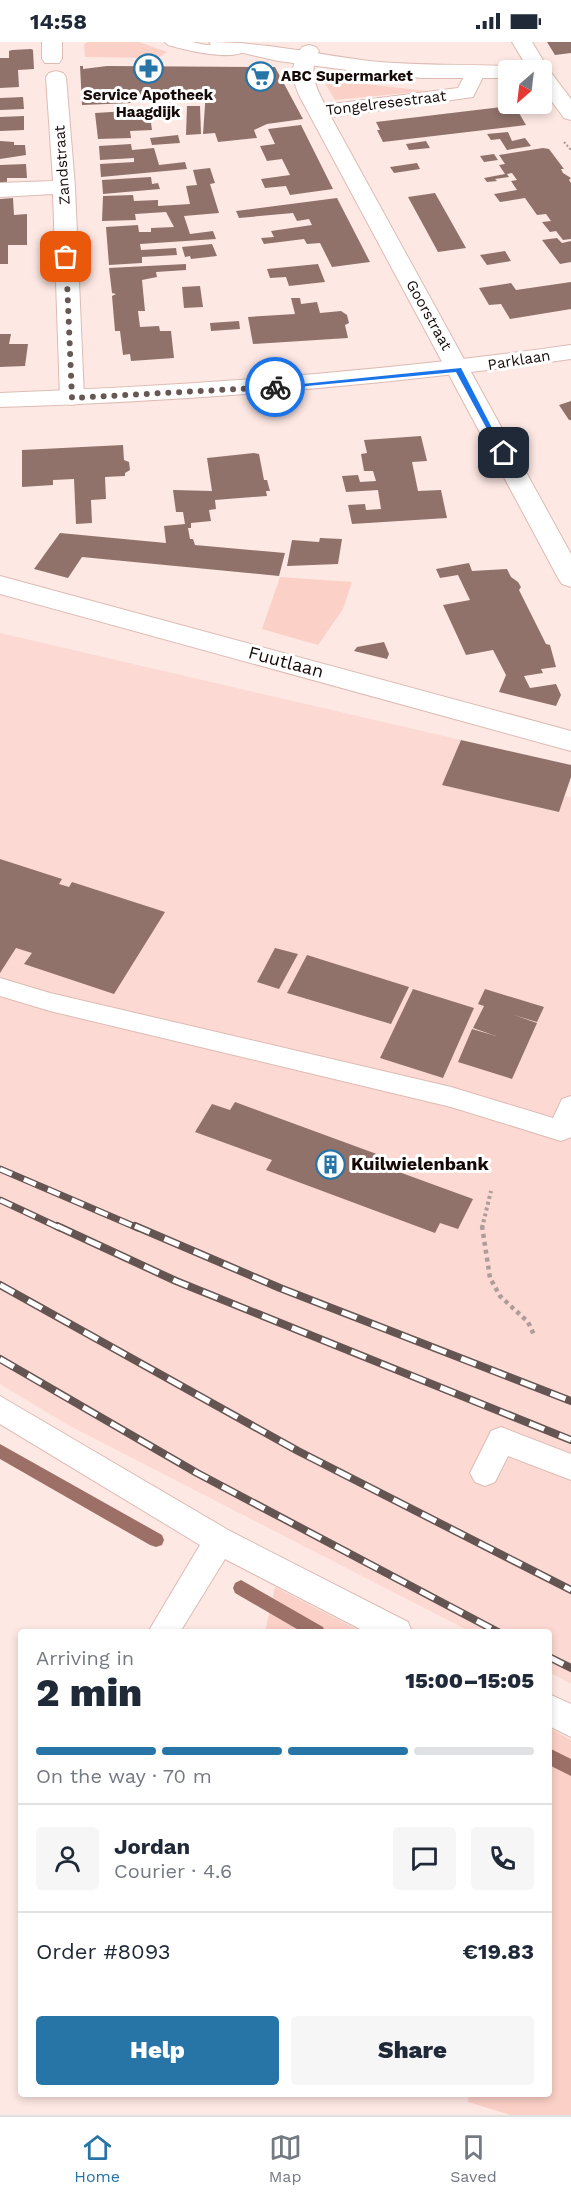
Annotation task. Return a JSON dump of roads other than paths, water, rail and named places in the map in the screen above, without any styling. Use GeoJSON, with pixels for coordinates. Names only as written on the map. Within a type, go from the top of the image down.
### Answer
{"type":"FeatureCollection","features":[{"type":"Feature","properties":{"kind":"street","name":"Tongelresestraat"},"geometry":{"type":"LineString","coordinates":[[219,42],[422,72],[449,70],[498,72]]}},
{"type":"Feature","properties":{"kind":"street"},"geometry":{"type":"LineString","coordinates":[[522,42],[536,60]]}},
{"type":"Feature","properties":{"kind":"street","name":"Goorstraat"},"geometry":{"type":"LineString","coordinates":[[306,55],[302,78],[318,112],[571,578]]}},
{"type":"Feature","properties":{"kind":"street","name":"Zandstraat"},"geometry":{"type":"LineString","coordinates":[[53,59],[64,187],[72,398]]}},
{"type":"Feature","properties":{"kind":"street","name":"Tongelresestraat"},"geometry":{"type":"LineString","coordinates":[[318,112],[466,93],[476,71]]}},
{"type":"Feature","properties":{"kind":"street"},"geometry":{"type":"LineString","coordinates":[[552,82],[571,114]]}},
{"type":"Feature","properties":{"kind":"street"},"geometry":{"type":"LineString","coordinates":[[0,190],[64,187]]}},
{"type":"Feature","properties":{"kind":"street","name":"Parklaan"},"geometry":{"type":"LineString","coordinates":[[0,400],[261,388],[458,369],[571,352]]}},
{"type":"Feature","properties":{"kind":"street","name":"Fuutlaan"},"geometry":{"type":"LineString","coordinates":[[0,585],[571,741]]}},
{"type":"Feature","properties":{"kind":"lane"},"geometry":{"type":"LineString","coordinates":[[173,42],[206,50],[251,45]]}},
{"type":"Feature","properties":{"kind":"lane"},"geometry":{"type":"LineString","coordinates":[[0,987],[50,1002],[451,1097],[561,1131],[571,1106]]}},
{"type":"Feature","properties":{"kind":"lane"},"geometry":{"type":"LineString","coordinates":[[0,1409],[219,1541],[391,1629]]}},
{"type":"Feature","properties":{"kind":"lane"},"geometry":{"type":"LineString","coordinates":[[485,1473],[501,1440],[571,1467]]}},
{"type":"Feature","properties":{"kind":"lane"},"geometry":{"type":"LineString","coordinates":[[165,1629],[219,1541]]}},
{"type":"Feature","properties":{"kind":"lane"},"geometry":{"type":"LineString","coordinates":[[552,1711],[571,1721]]}},
{"type":"Feature","properties":{"kind":"waterway"},"geometry":{"type":"LineString","coordinates":[[0,1451],[156,1540]]}},
{"type":"Feature","properties":{"kind":"waterway"},"geometry":{"type":"LineString","coordinates":[[241,1588],[312,1629]]}},
{"type":"Feature","properties":{"kind":"waterway"},"geometry":{"type":"LineString","coordinates":[[552,1758],[571,1768]]}},
{"type":"Feature","properties":{"kind":"railway"},"geometry":{"type":"LineString","coordinates":[[0,1169],[138,1228]]}},
{"type":"Feature","properties":{"kind":"railway"},"geometry":{"type":"LineString","coordinates":[[0,1200],[60,1228]]}},
{"type":"Feature","properties":{"kind":"railway"},"geometry":{"type":"LineString","coordinates":[[57,1226],[176,1281],[571,1440]]}},
{"type":"Feature","properties":{"kind":"railway"},"geometry":{"type":"LineString","coordinates":[[135,1226],[280,1288],[571,1401]]}},
{"type":"Feature","properties":{"kind":"railway"},"geometry":{"type":"LineString","coordinates":[[0,1285],[298,1451],[571,1590]]}},
{"type":"Feature","properties":{"kind":"railway"},"geometry":{"type":"LineString","coordinates":[[0,1359],[197,1473],[492,1629]]}},
{"type":"Feature","properties":{"kind":"railway"},"geometry":{"type":"LineString","coordinates":[[552,1658],[571,1668]]}},
{"type":"Feature","properties":{"kind":"place","name":"Service Apotheek Haagdijk"},"geometry":{"type":"Point","coordinates":[148,68]}},
{"type":"Feature","properties":{"kind":"place","name":"ABC Supermarket"},"geometry":{"type":"Point","coordinates":[260,76]}},
{"type":"Feature","properties":{"kind":"place","name":"Kuilwielenbank"},"geometry":{"type":"Point","coordinates":[330,1164]}}]}
